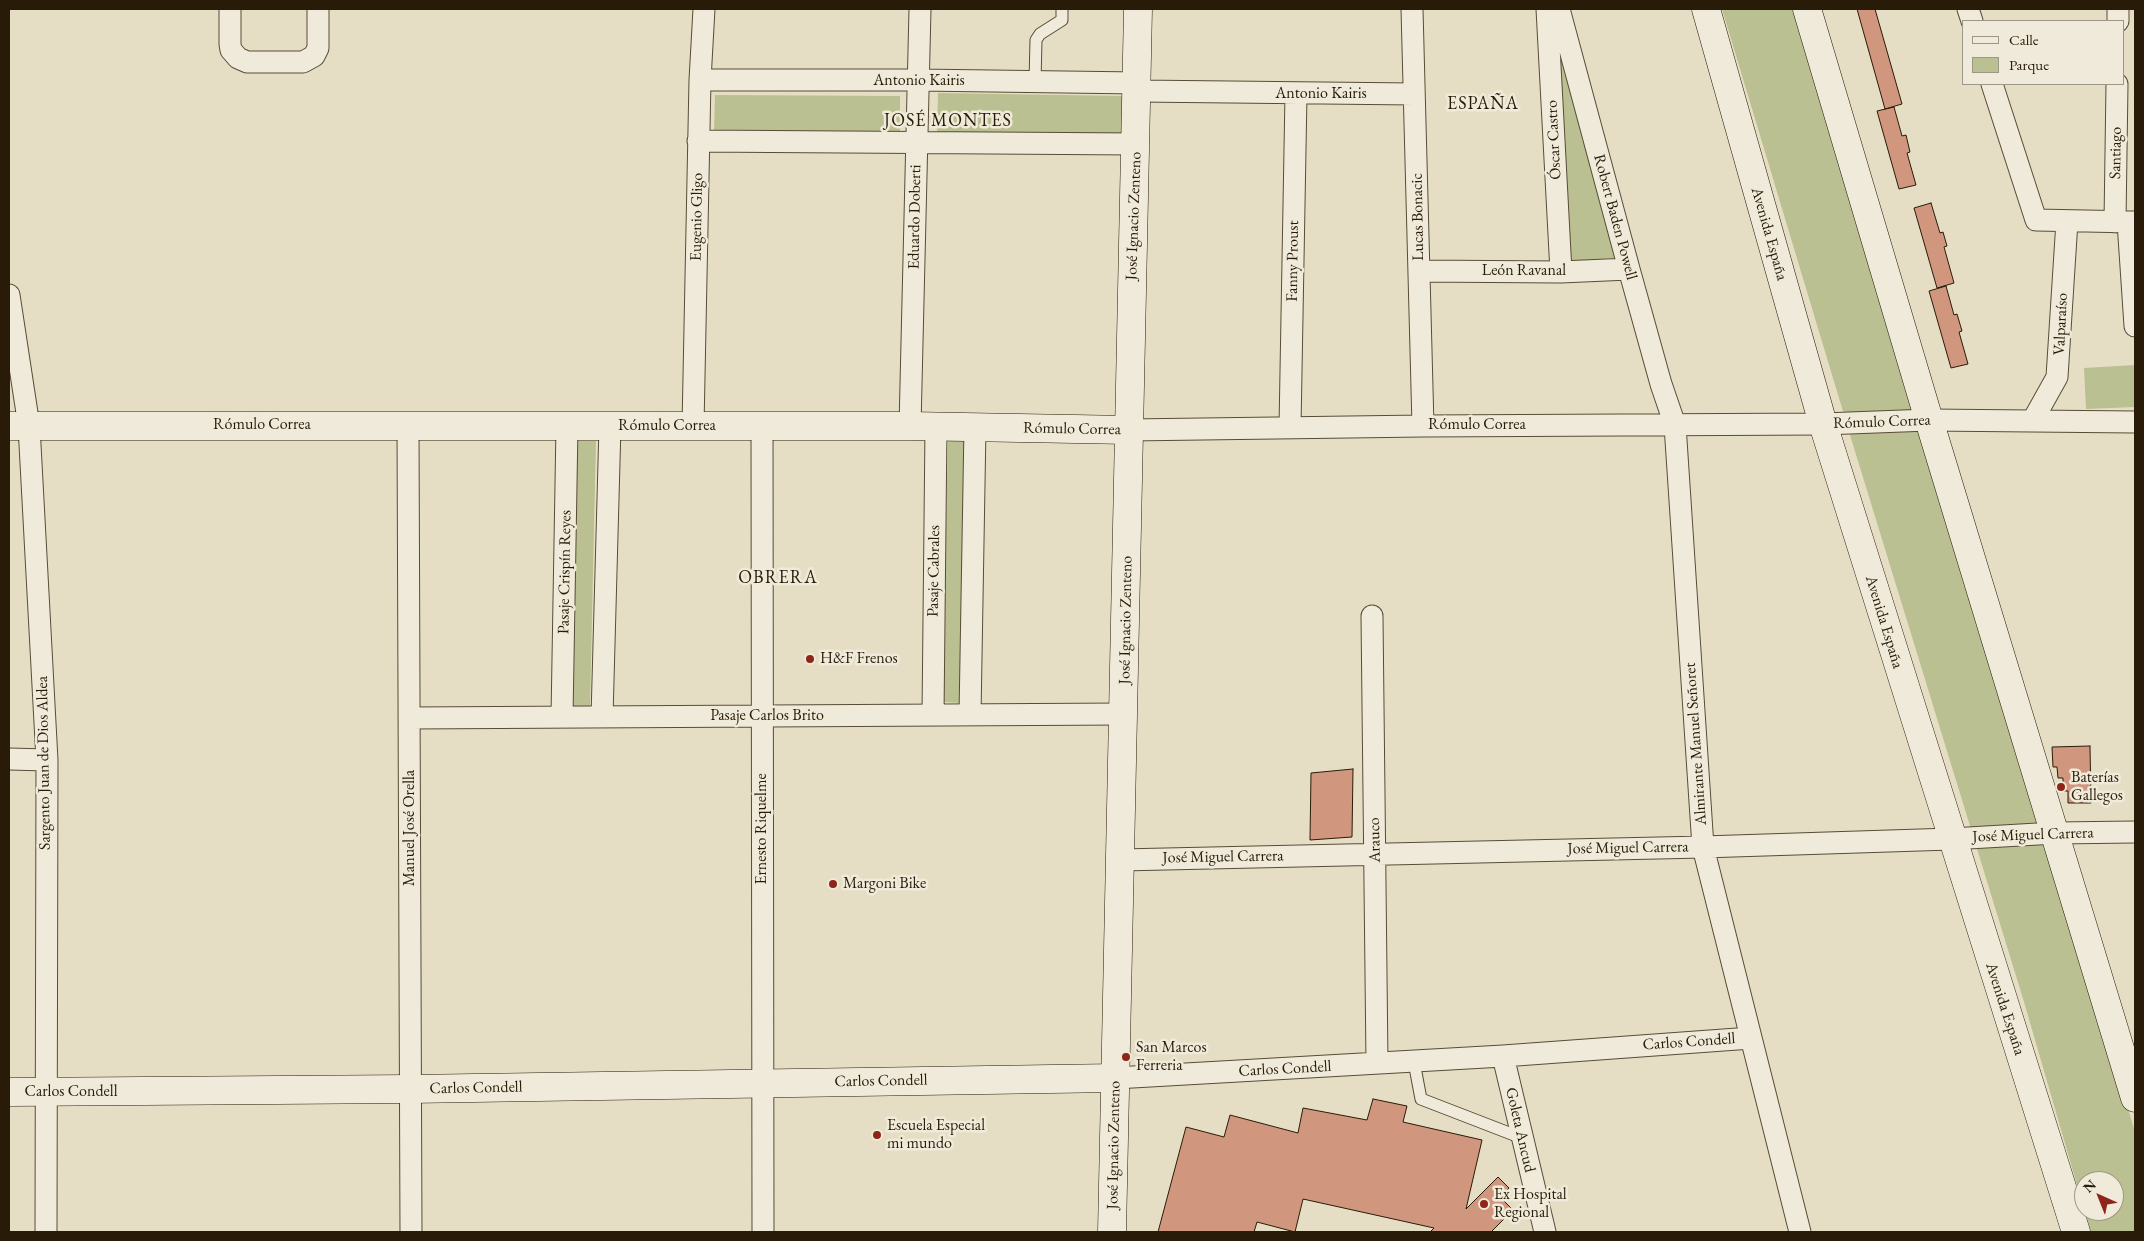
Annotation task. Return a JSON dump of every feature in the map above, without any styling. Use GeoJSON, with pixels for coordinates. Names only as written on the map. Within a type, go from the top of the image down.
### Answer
{"type":"FeatureCollection","features":[{"type":"Feature","properties":{"kind":"street"},"geometry":{"type":"LineString","coordinates":[[230,9],[230,44],[234,55],[247,62],[303,62],[314,56],[318,48],[318,9]]}},
{"type":"Feature","properties":{"kind":"street","name":"Eugenio Gligo"},"geometry":{"type":"LineString","coordinates":[[693,426],[698,141],[704,9]]}},
{"type":"Feature","properties":{"kind":"street","name":"Eduardo Doberti"},"geometry":{"type":"LineString","coordinates":[[920,9],[917,142],[923,426]]}},
{"type":"Feature","properties":{"kind":"street","name":"José Ignacio Zenteno"},"geometry":{"type":"LineString","coordinates":[[1112,1232],[1138,87],[1138,9]]}},
{"type":"Feature","properties":{"kind":"street","name":"Lucas Bonacic"},"geometry":{"type":"LineString","coordinates":[[1412,9],[1423,426]]}},
{"type":"Feature","properties":{"kind":"street","name":"Óscar Castro"},"geometry":{"type":"LineString","coordinates":[[1547,9],[1561,272]]}},
{"type":"Feature","properties":{"kind":"street","name":"Robert Baden Powell"},"geometry":{"type":"LineString","coordinates":[[1559,9],[1661,384],[1675,425]]}},
{"type":"Feature","properties":{"kind":"street","name":"Avenida España"},"geometry":{"type":"LineString","coordinates":[[1706,9],[1823,424],[1951,839],[2076,1232]]}},
{"type":"Feature","properties":{"kind":"street"},"geometry":{"type":"LineString","coordinates":[[1807,9],[1928,420],[2135,1098]]}},
{"type":"Feature","properties":{"kind":"street","name":"Antonio Kairis"},"geometry":{"type":"LineString","coordinates":[[700,80],[1035,82],[1296,94],[1414,94]]}},
{"type":"Feature","properties":{"kind":"street"},"geometry":{"type":"LineString","coordinates":[[1992,85],[2036,220],[2126,222]]}},
{"type":"Feature","properties":{"kind":"street","name":"Santiago"},"geometry":{"type":"LineString","coordinates":[[2117,85],[2135,326]]}},
{"type":"Feature","properties":{"kind":"street","name":"Fanny Proust"},"geometry":{"type":"LineString","coordinates":[[1290,428],[1296,94]]}},
{"type":"Feature","properties":{"kind":"street"},"geometry":{"type":"LineString","coordinates":[[698,141],[1136,144]]}},
{"type":"Feature","properties":{"kind":"street","name":"Valparaíso"},"geometry":{"type":"LineString","coordinates":[[2033,420],[2058,377],[2067,221]]}},
{"type":"Feature","properties":{"kind":"street","name":"León Ravanal"},"geometry":{"type":"LineString","coordinates":[[1419,272],[1561,272],[1629,269]]}},
{"type":"Feature","properties":{"kind":"street","name":"Sargento Juan de Dios Aldea"},"geometry":{"type":"LineString","coordinates":[[9,295],[47,760],[46,1232]]}},
{"type":"Feature","properties":{"kind":"street","name":"Rómulo Correa"},"geometry":{"type":"LineString","coordinates":[[19,426],[923,426],[1129,430],[1823,424],[1928,420],[2135,422]]}},
{"type":"Feature","properties":{"kind":"street","name":"Manuel José Orella"},"geometry":{"type":"LineString","coordinates":[[408,425],[411,1232]]}},
{"type":"Feature","properties":{"kind":"street","name":"Almirante Manuel Señoret"},"geometry":{"type":"LineString","coordinates":[[1675,425],[1703,847],[1800,1232]]}},
{"type":"Feature","properties":{"kind":"street","name":"Pasaje Crispín Reyes"},"geometry":{"type":"LineString","coordinates":[[562,718],[567,426]]}},
{"type":"Feature","properties":{"kind":"street"},"geometry":{"type":"LineString","coordinates":[[602,717],[610,426]]}},
{"type":"Feature","properties":{"kind":"street","name":"Ernesto Riquelme"},"geometry":{"type":"LineString","coordinates":[[762,426],[763,1232]]}},
{"type":"Feature","properties":{"kind":"street","name":"Pasaje Cabrales"},"geometry":{"type":"LineString","coordinates":[[923,426],[932,715]]}},
{"type":"Feature","properties":{"kind":"street"},"geometry":{"type":"LineString","coordinates":[[970,715],[975,427]]}},
{"type":"Feature","properties":{"kind":"street","name":"Arauco"},"geometry":{"type":"LineString","coordinates":[[1372,616],[1377,1064]]}},
{"type":"Feature","properties":{"kind":"street","name":"Pasaje Carlos Brito"},"geometry":{"type":"LineString","coordinates":[[409,718],[1124,714]]}},
{"type":"Feature","properties":{"kind":"street"},"geometry":{"type":"LineString","coordinates":[[9,759],[47,760]]}},
{"type":"Feature","properties":{"kind":"street","name":"José Miguel Carrera"},"geometry":{"type":"LineString","coordinates":[[1121,860],[1703,847],[1951,839],[2055,833],[2135,832]]}},
{"type":"Feature","properties":{"kind":"street","name":"Carlos Condell"},"geometry":{"type":"LineString","coordinates":[[9,1092],[410,1089],[1115,1078],[1414,1062],[1751,1038]]}},
{"type":"Feature","properties":{"kind":"street","name":"Goleta Ancud"},"geometry":{"type":"LineString","coordinates":[[1503,1056],[1544,1232]]}},
{"type":"Feature","properties":{"kind":"lane"},"geometry":{"type":"LineString","coordinates":[[1035,82],[1036,40],[1040,34],[1062,20],[1062,9]]}},
{"type":"Feature","properties":{"kind":"lane"},"geometry":{"type":"LineString","coordinates":[[1414,1062],[1421,1099],[1522,1138]]}},
{"type":"Feature","properties":{"kind":"green space"},"geometry":{"type":"Polygon","coordinates":[[[1722,9],[1801,9],[2135,1132],[2135,1232],[2091,1232],[2088,1221],[2124,1221],[2124,1171],[2074,1171],[2074,1174],[2024,1002],[1722,9]]]}},
{"type":"Feature","properties":{"kind":"green space"},"geometry":{"type":"Polygon","coordinates":[[[1559,37],[1616,258],[1569,261],[1559,37]]]}},
{"type":"Feature","properties":{"kind":"green space"},"geometry":{"type":"Polygon","coordinates":[[[938,93],[1125,96],[1125,138],[937,135],[938,93]]]}},
{"type":"Feature","properties":{"kind":"green space"},"geometry":{"type":"Polygon","coordinates":[[[715,95],[900,96],[900,133],[714,131],[715,95]]]}},
{"type":"Feature","properties":{"kind":"green space"},"geometry":{"type":"Polygon","coordinates":[[[2135,365],[2135,407],[2086,409],[2084,368],[2135,365]]]}},
{"type":"Feature","properties":{"kind":"green space"},"geometry":{"type":"Polygon","coordinates":[[[948,437],[968,438],[962,703],[942,702],[948,437]]]}},
{"type":"Feature","properties":{"kind":"green space"},"geometry":{"type":"Polygon","coordinates":[[[577,441],[596,441],[590,706],[570,706],[577,441]]]}},
{"type":"Feature","properties":{"kind":"building"},"geometry":{"type":"Polygon","coordinates":[[[1857,9],[1875,9],[1902,104],[1885,109],[1857,9]]]}},
{"type":"Feature","properties":{"kind":"building"},"geometry":{"type":"Polygon","coordinates":[[[1894,107],[1902,136],[1906,135],[1910,152],[1907,153],[1916,185],[1899,189],[1877,111],[1894,107]]]}},
{"type":"Feature","properties":{"kind":"building"},"geometry":{"type":"Polygon","coordinates":[[[1931,203],[1940,233],[1943,232],[1947,246],[1944,247],[1954,283],[1937,288],[1914,208],[1931,203]]]}},
{"type":"Feature","properties":{"kind":"building"},"geometry":{"type":"Polygon","coordinates":[[[1946,286],[1954,315],[1957,314],[1962,331],[1959,332],[1968,364],[1951,368],[1929,291],[1946,286]]]}},
{"type":"Feature","properties":{"kind":"building"},"geometry":{"type":"Polygon","coordinates":[[[2090,746],[2091,803],[2068,803],[2068,791],[2063,791],[2063,778],[2058,778],[2057,767],[2053,767],[2052,747],[2090,746]]]}},
{"type":"Feature","properties":{"kind":"building"},"geometry":{"type":"Polygon","coordinates":[[[1353,769],[1352,837],[1310,840],[1311,773],[1353,769]]]}},
{"type":"Feature","properties":{"kind":"building"},"geometry":{"type":"Polygon","coordinates":[[[1373,1099],[1407,1106],[1403,1122],[1482,1140],[1466,1209],[1498,1177],[1509,1188],[1500,1197],[1513,1210],[1491,1232],[1430,1232],[1434,1228],[1303,1199],[1295,1232],[1257,1222],[1254,1232],[1158,1232],[1186,1127],[1224,1137],[1230,1115],[1298,1133],[1303,1108],[1367,1120],[1373,1099]]]}},
{"type":"Feature","properties":{"kind":"place","name":"H&F Frenos"},"geometry":{"type":"Point","coordinates":[810,659]}},
{"type":"Feature","properties":{"kind":"place","name":"Baterías Gallegos"},"geometry":{"type":"Point","coordinates":[2061,787]}},
{"type":"Feature","properties":{"kind":"place","name":"Margoni Bike"},"geometry":{"type":"Point","coordinates":[833,884]}},
{"type":"Feature","properties":{"kind":"place","name":"San Marcos Ferreria"},"geometry":{"type":"Point","coordinates":[1126,1057]}},
{"type":"Feature","properties":{"kind":"place","name":"Escuela Especial mi mundo"},"geometry":{"type":"Point","coordinates":[877,1135]}},
{"type":"Feature","properties":{"kind":"place","name":"Ex Hospital Regional"},"geometry":{"type":"Point","coordinates":[1484,1204]}},
{"type":"Feature","properties":{"kind":"district","name":"ESPAÑA"},"geometry":{"type":"Point","coordinates":[1483,104]}},
{"type":"Feature","properties":{"kind":"district","name":"JOSÉ MONTES"},"geometry":{"type":"Point","coordinates":[948,121]}},
{"type":"Feature","properties":{"kind":"district","name":"OBRERA"},"geometry":{"type":"Point","coordinates":[778,578]}}]}
